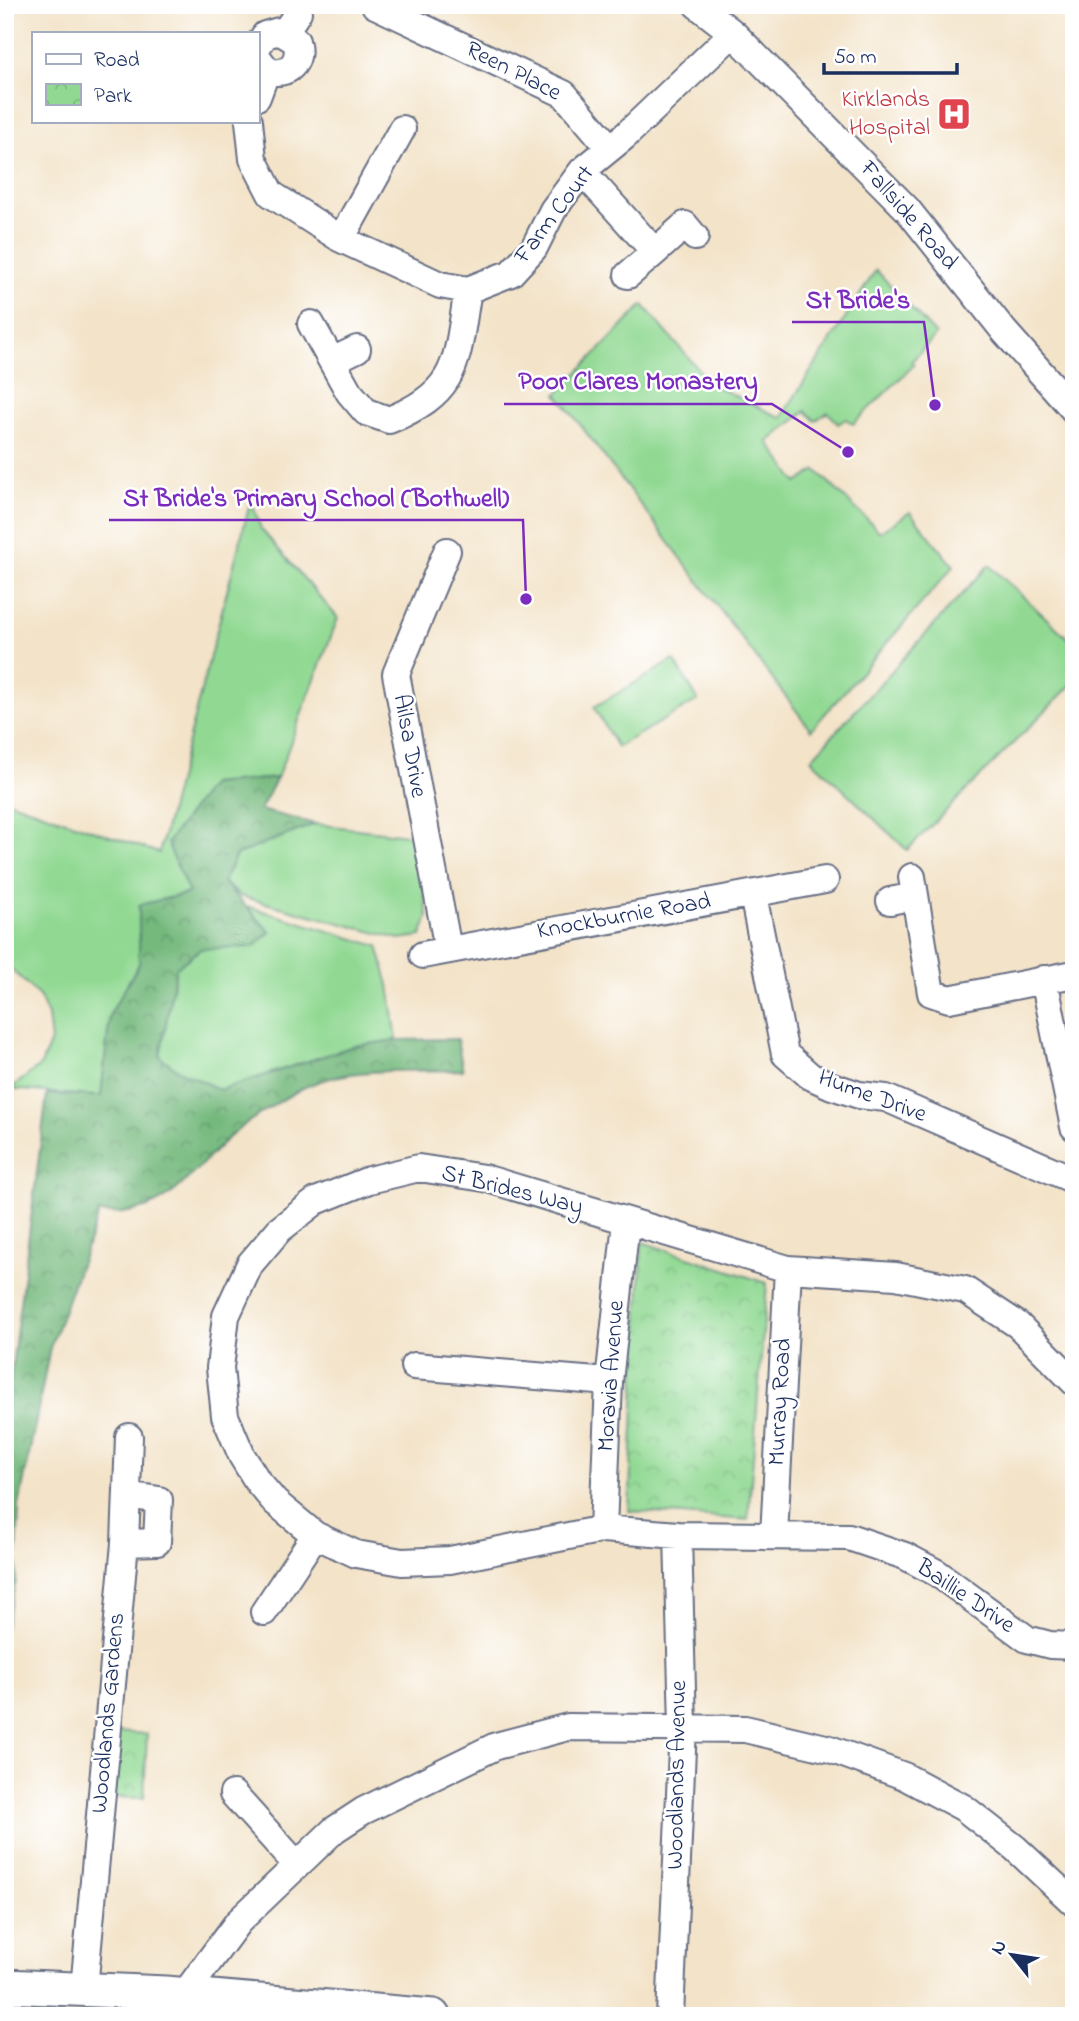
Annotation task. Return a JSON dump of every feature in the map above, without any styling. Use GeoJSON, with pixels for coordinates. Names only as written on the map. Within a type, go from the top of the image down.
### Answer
{"type":"FeatureCollection","features":[{"type":"Feature","properties":{"kind":"main road"},"geometry":{"type":"LineString","coordinates":[[5,1986],[175,1994],[433,2016]]}},
{"type":"Feature","properties":{"kind":"street"},"geometry":{"type":"LineString","coordinates":[[285,33],[298,12],[297,5]]}},
{"type":"Feature","properties":{"kind":"street","name":"Reen Place"},"geometry":{"type":"LineString","coordinates":[[375,5],[402,11],[564,94],[610,148]]}},
{"type":"Feature","properties":{"kind":"street","name":"Fallside Road"},"geometry":{"type":"LineString","coordinates":[[697,5],[733,33],[907,209],[1004,331],[1074,410]]}},
{"type":"Feature","properties":{"kind":"street"},"geometry":{"type":"LineString","coordinates":[[285,33],[298,48],[296,61],[287,71],[260,58],[265,35],[285,33]]}},
{"type":"Feature","properties":{"kind":"street","name":"Farm Court"},"geometry":{"type":"LineString","coordinates":[[468,290],[511,273],[534,248],[552,210],[582,171],[733,33]]}},
{"type":"Feature","properties":{"kind":"street"},"geometry":{"type":"LineString","coordinates":[[249,122],[253,159],[271,194],[341,239],[440,285],[468,290],[458,358],[444,385],[414,409],[389,420],[366,412],[349,392],[311,324]]}},
{"type":"Feature","properties":{"kind":"street"},"geometry":{"type":"LineString","coordinates":[[341,239],[394,158],[402,130]]}},
{"type":"Feature","properties":{"kind":"street"},"geometry":{"type":"LineString","coordinates":[[582,171],[655,252]]}},
{"type":"Feature","properties":{"kind":"street"},"geometry":{"type":"LineString","coordinates":[[628,275],[685,225],[695,237]]}},
{"type":"Feature","properties":{"kind":"street"},"geometry":{"type":"LineString","coordinates":[[332,361],[358,349]]}},
{"type":"Feature","properties":{"kind":"street","name":"Ailsa Drive"},"geometry":{"type":"LineString","coordinates":[[436,952],[396,674],[447,551]]}},
{"type":"Feature","properties":{"kind":"street","name":"Knockburnie Road"},"geometry":{"type":"LineString","coordinates":[[436,952],[825,880]]}},
{"type":"Feature","properties":{"kind":"street","name":"Hume Drive"},"geometry":{"type":"LineString","coordinates":[[754,895],[785,1054],[810,1076],[832,1086],[859,1096],[886,1098],[1074,1181]]}},
{"type":"Feature","properties":{"kind":"street"},"geometry":{"type":"LineString","coordinates":[[908,896],[931,993],[949,999],[1074,974]]}},
{"type":"Feature","properties":{"kind":"street"},"geometry":{"type":"LineString","coordinates":[[1044,979],[1074,1126]]}},
{"type":"Feature","properties":{"kind":"street","name":"St Brides Way"},"geometry":{"type":"LineString","coordinates":[[678,1535],[603,1529],[450,1560],[402,1562],[356,1554],[315,1535],[275,1502],[258,1482],[242,1456],[225,1416],[220,1368],[226,1316],[250,1264],[279,1230],[316,1201],[369,1180],[419,1168],[484,1178],[788,1269],[896,1276],[965,1290],[1018,1325],[1074,1382]]}},
{"type":"Feature","properties":{"kind":"street","name":"Moravia Avenue"},"geometry":{"type":"LineString","coordinates":[[603,1529],[609,1382],[626,1222]]}},
{"type":"Feature","properties":{"kind":"street","name":"Murray Road"},"geometry":{"type":"LineString","coordinates":[[774,1536],[788,1269]]}},
{"type":"Feature","properties":{"kind":"street"},"geometry":{"type":"LineString","coordinates":[[414,1367],[609,1382]]}},
{"type":"Feature","properties":{"kind":"street","name":"Woodlands Gardens"},"geometry":{"type":"LineString","coordinates":[[83,1989],[125,1543],[157,1542],[159,1519],[159,1500],[127,1495],[129,1437]]}},
{"type":"Feature","properties":{"kind":"street"},"geometry":{"type":"LineString","coordinates":[[264,1612],[315,1535]]}},
{"type":"Feature","properties":{"kind":"street"},"geometry":{"type":"LineString","coordinates":[[678,1535],[774,1536]]}},
{"type":"Feature","properties":{"kind":"street","name":"Woodlands Avenue"},"geometry":{"type":"LineString","coordinates":[[670,2016],[682,1727],[678,1535]]}},
{"type":"Feature","properties":{"kind":"street","name":"Baillie Drive"},"geometry":{"type":"LineString","coordinates":[[774,1536],[849,1537],[905,1556],[937,1573],[1027,1639],[1050,1645],[1074,1646]]}},
{"type":"Feature","properties":{"kind":"street"},"geometry":{"type":"LineString","coordinates":[[175,1994],[238,1922],[334,1830],[363,1811],[496,1746],[568,1727],[745,1729],[830,1749],[904,1776],[964,1808],[1015,1848],[1074,1903]]}},
{"type":"Feature","properties":{"kind":"street"},"geometry":{"type":"LineString","coordinates":[[233,1794],[297,1864]]}},
{"type":"Feature","properties":{"kind":"green space"},"geometry":{"type":"Polygon","coordinates":[[[876,270],[936,335],[911,362],[914,365],[853,424],[846,419],[838,424],[828,412],[815,421],[806,411],[768,442],[797,483],[816,470],[880,532],[910,512],[954,566],[811,730],[557,394],[643,305],[711,384],[781,418],[876,270]]]}},
{"type":"Feature","properties":{"kind":"green space"},"geometry":{"type":"Polygon","coordinates":[[[251,499],[261,529],[338,618],[277,778],[211,784],[189,894],[139,905],[139,964],[110,1014],[101,1097],[10,1089],[41,1065],[51,1041],[48,1016],[40,997],[5,963],[5,800],[159,853],[251,499]]]}},
{"type":"Feature","properties":{"kind":"green space"},"geometry":{"type":"Polygon","coordinates":[[[989,565],[1074,644],[1074,682],[907,850],[811,759],[989,565]]]}},
{"type":"Feature","properties":{"kind":"green space"},"geometry":{"type":"Polygon","coordinates":[[[674,660],[698,700],[617,747],[594,707],[674,660]]]}},
{"type":"Feature","properties":{"kind":"green space"},"geometry":{"type":"Polygon","coordinates":[[[277,778],[260,810],[315,824],[236,855],[223,882],[270,932],[254,947],[200,949],[176,968],[160,1057],[180,1071],[220,1090],[354,1046],[397,1040],[457,1039],[463,1070],[380,1071],[319,1081],[292,1094],[242,1127],[185,1182],[157,1203],[141,1210],[99,1213],[50,1348],[19,1506],[16,1581],[5,1628],[5,1420],[47,1094],[101,1096],[110,1014],[139,964],[139,905],[189,893],[167,843],[211,784],[277,778]]]}},
{"type":"Feature","properties":{"kind":"green space"},"geometry":{"type":"Polygon","coordinates":[[[315,824],[415,836],[428,917],[421,936],[399,939],[240,896],[223,882],[236,855],[315,824]]]}},
{"type":"Feature","properties":{"kind":"green space"},"geometry":{"type":"Polygon","coordinates":[[[246,906],[378,946],[389,985],[397,1040],[354,1046],[220,1090],[180,1071],[159,1057],[176,968],[200,949],[270,932],[246,906]]]}},
{"type":"Feature","properties":{"kind":"green space"},"geometry":{"type":"Polygon","coordinates":[[[642,1242],[767,1283],[748,1520],[629,1511],[642,1242]]]}},
{"type":"Feature","properties":{"kind":"green space"},"geometry":{"type":"Polygon","coordinates":[[[116,1732],[147,1734],[144,1798],[113,1797],[116,1732]]]}},
{"type":"Feature","properties":{"kind":"place","name":"Kirklands Hospital"},"geometry":{"type":"Point","coordinates":[954,114]}},
{"type":"Feature","properties":{"kind":"place","name":"St Bride's"},"geometry":{"type":"Point","coordinates":[935,405]}},
{"type":"Feature","properties":{"kind":"place","name":"Poor Clares Monastery"},"geometry":{"type":"Point","coordinates":[848,452]}},
{"type":"Feature","properties":{"kind":"place","name":"St Bride's Primary School (Bothwell)"},"geometry":{"type":"Point","coordinates":[526,599]}}]}
